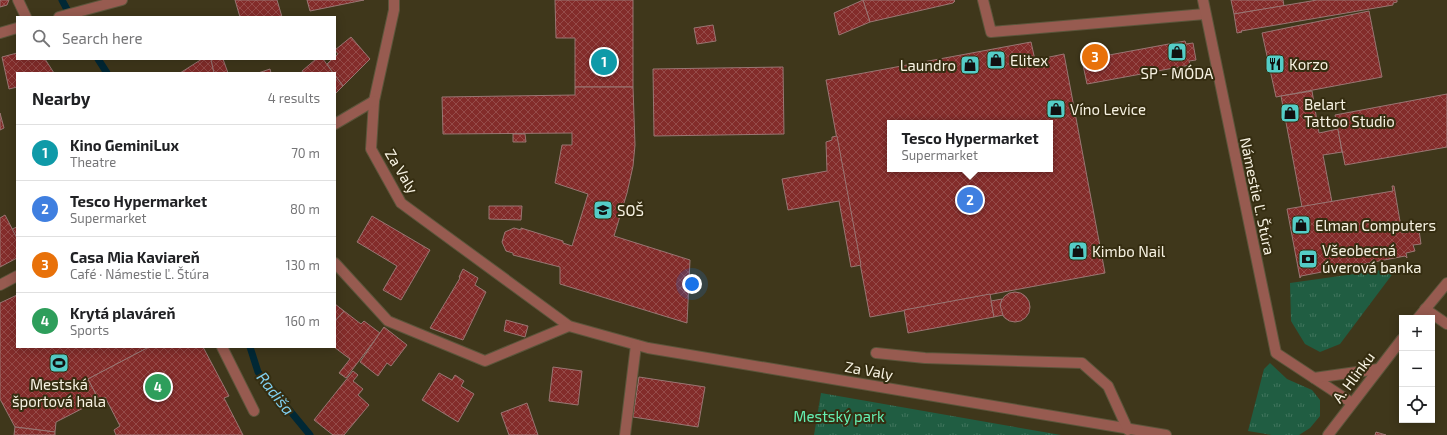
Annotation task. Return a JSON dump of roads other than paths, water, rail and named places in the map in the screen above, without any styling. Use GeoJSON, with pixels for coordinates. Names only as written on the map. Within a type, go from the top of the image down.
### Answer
{"type":"FeatureCollection","features":[{"type":"Feature","properties":{"kind":"street"},"geometry":{"type":"LineString","coordinates":[[18,0],[26,16]]}},
{"type":"Feature","properties":{"kind":"street"},"geometry":{"type":"LineString","coordinates":[[63,16],[122,0]]}},
{"type":"Feature","properties":{"kind":"street","name":"Za Valy"},"geometry":{"type":"LineString","coordinates":[[394,0],[394,10],[374,101],[371,149],[402,203],[569,326],[655,349],[1128,430],[1166,435]]}},
{"type":"Feature","properties":{"kind":"street"},"geometry":{"type":"LineString","coordinates":[[983,0],[991,32],[1206,14]]}},
{"type":"Feature","properties":{"kind":"street","name":"Námestie Ľ. Štúra"},"geometry":{"type":"LineString","coordinates":[[1203,0],[1276,353],[1352,403]]}},
{"type":"Feature","properties":{"kind":"street"},"geometry":{"type":"LineString","coordinates":[[0,33],[16,28]]}},
{"type":"Feature","properties":{"kind":"street"},"geometry":{"type":"LineString","coordinates":[[336,123],[374,101]]}},
{"type":"Feature","properties":{"kind":"street"},"geometry":{"type":"LineString","coordinates":[[336,264],[388,321],[485,361],[569,326]]}},
{"type":"Feature","properties":{"kind":"street"},"geometry":{"type":"LineString","coordinates":[[0,285],[16,277]]}},
{"type":"Feature","properties":{"kind":"street"},"geometry":{"type":"LineString","coordinates":[[1421,315],[1447,283]]}},
{"type":"Feature","properties":{"kind":"street"},"geometry":{"type":"LineString","coordinates":[[1426,309],[1447,324]]}},
{"type":"Feature","properties":{"kind":"street","name":"A. Hlinku"},"geometry":{"type":"LineString","coordinates":[[1328,435],[1399,343]]}},
{"type":"Feature","properties":{"kind":"street"},"geometry":{"type":"LineString","coordinates":[[625,435],[636,345]]}},
{"type":"Feature","properties":{"kind":"street"},"geometry":{"type":"LineString","coordinates":[[222,348],[254,411]]}},
{"type":"Feature","properties":{"kind":"street"},"geometry":{"type":"LineString","coordinates":[[876,353],[925,358],[1082,363],[1108,386],[1128,430]]}},
{"type":"Feature","properties":{"kind":"street"},"geometry":{"type":"LineString","coordinates":[[1314,378],[1378,369]]}},
{"type":"Feature","properties":{"kind":"waterway","name":"Radiša"},"geometry":{"type":"LineString","coordinates":[[62,0],[70,16]]}},
{"type":"Feature","properties":{"kind":"waterway","name":"Radiša"},"geometry":{"type":"LineString","coordinates":[[99,60],[106,72]]}},
{"type":"Feature","properties":{"kind":"waterway","name":"Radiša"},"geometry":{"type":"LineString","coordinates":[[250,348],[258,372],[310,435]]}},
{"type":"Feature","properties":{"kind":"place","name":"SP - MÓDA"},"geometry":{"type":"Point","coordinates":[1177,52]}},
{"type":"Feature","properties":{"kind":"place","name":"Casa Mia Kaviareň"},"geometry":{"type":"Point","coordinates":[1095,57]}},
{"type":"Feature","properties":{"kind":"place","name":"Elitex"},"geometry":{"type":"Point","coordinates":[996,60]}},
{"type":"Feature","properties":{"kind":"place","name":"Kino GeminiLux"},"geometry":{"type":"Point","coordinates":[604,62]}},
{"type":"Feature","properties":{"kind":"place","name":"Korzo"},"geometry":{"type":"Point","coordinates":[1275,64]}},
{"type":"Feature","properties":{"kind":"place","name":"Laundro"},"geometry":{"type":"Point","coordinates":[970,65]}},
{"type":"Feature","properties":{"kind":"place","name":"Víno Levice"},"geometry":{"type":"Point","coordinates":[1056,109]}},
{"type":"Feature","properties":{"kind":"place","name":"Belart Tattoo Studio"},"geometry":{"type":"Point","coordinates":[1290,113]}},
{"type":"Feature","properties":{"kind":"place","name":"Tesco Hypermarket"},"geometry":{"type":"Point","coordinates":[970,200]}},
{"type":"Feature","properties":{"kind":"place","name":"SOŠ"},"geometry":{"type":"Point","coordinates":[603,210]}},
{"type":"Feature","properties":{"kind":"place","name":"Elman Computers"},"geometry":{"type":"Point","coordinates":[1301,225]}},
{"type":"Feature","properties":{"kind":"place","name":"Kimbo Nail"},"geometry":{"type":"Point","coordinates":[1078,251]}},
{"type":"Feature","properties":{"kind":"place","name":"Všeobecná úverová banka"},"geometry":{"type":"Point","coordinates":[1308,259]}},
{"type":"Feature","properties":{"kind":"place","name":"Mestská športová hala"},"geometry":{"type":"Point","coordinates":[59,363]}},
{"type":"Feature","properties":{"kind":"place","name":"Krytá plaváreň"},"geometry":{"type":"Point","coordinates":[158,387]}},
{"type":"Feature","properties":{"kind":"park label","name":"Mestský park"},"geometry":{"type":"Point","coordinates":[839,416]}}]}
